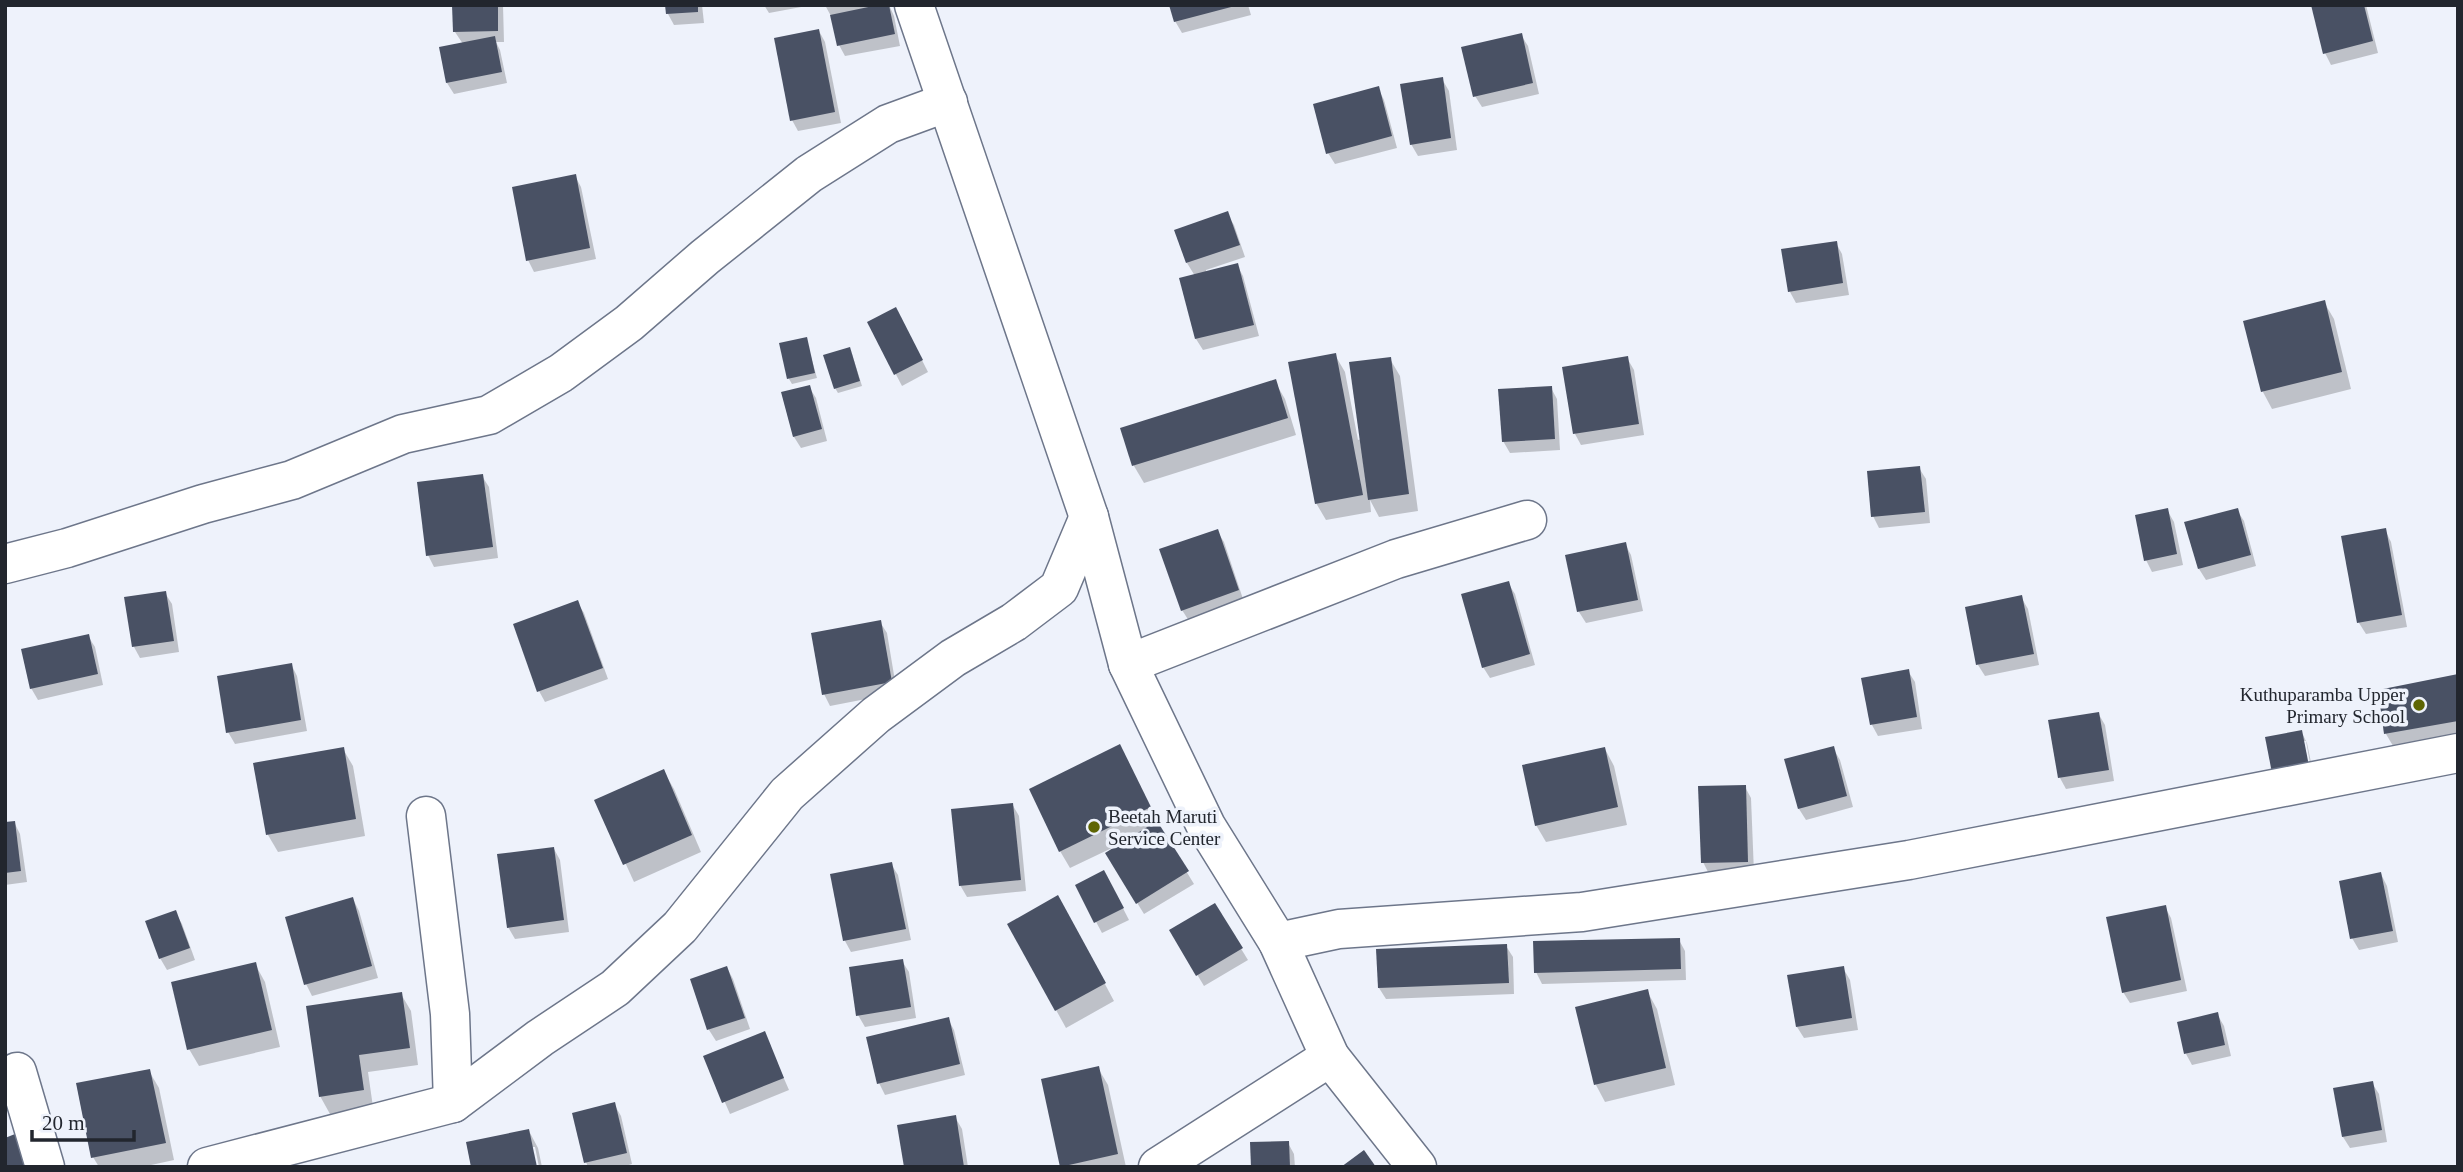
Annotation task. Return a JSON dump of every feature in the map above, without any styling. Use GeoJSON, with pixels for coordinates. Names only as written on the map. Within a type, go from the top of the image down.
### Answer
{"type":"FeatureCollection","features":[{"type":"Feature","properties":{"kind":"street"},"geometry":{"type":"LineString","coordinates":[[914,5],[1089,517],[1128,664],[1206,826],[1278,942],[1330,1057],[1417,1167]]}},
{"type":"Feature","properties":{"kind":"street"},"geometry":{"type":"LineString","coordinates":[[5,564],[292,480],[403,434],[489,415],[561,373],[629,323],[705,257],[809,174],[888,124],[948,102]]}},
{"type":"Feature","properties":{"kind":"street"},"geometry":{"type":"LineString","coordinates":[[207,1167],[453,1103],[540,1038],[615,988],[680,927],[787,794],[876,715],[954,658],[1014,622],[1059,588],[1089,517]]}},
{"type":"Feature","properties":{"kind":"street"},"geometry":{"type":"LineString","coordinates":[[1128,664],[1396,559],[1527,520]]}},
{"type":"Feature","properties":{"kind":"street"},"geometry":{"type":"LineString","coordinates":[[1278,942],[1339,929],[1582,912],[1895,863],[2458,753]]}},
{"type":"Feature","properties":{"kind":"street"},"geometry":{"type":"LineString","coordinates":[[426,816],[450,1014],[453,1103]]}},
{"type":"Feature","properties":{"kind":"street"},"geometry":{"type":"LineString","coordinates":[[1158,1167],[1330,1057]]}},
{"type":"Feature","properties":{"kind":"street"},"geometry":{"type":"LineString","coordinates":[[17,1072],[45,1167]]}},
{"type":"Feature","properties":{"kind":"building"},"geometry":{"type":"Polygon","coordinates":[[[452,5],[498,5],[498,31],[453,32],[452,5]]]}},
{"type":"Feature","properties":{"kind":"building"},"geometry":{"type":"Polygon","coordinates":[[[665,5],[698,5],[698,12],[666,14],[665,5]]]}},
{"type":"Feature","properties":{"kind":"building"},"geometry":{"type":"Polygon","coordinates":[[[889,5],[895,34],[837,46],[830,15],[889,5]]]}},
{"type":"Feature","properties":{"kind":"building"},"geometry":{"type":"Polygon","coordinates":[[[1169,5],[1235,5],[1235,6],[1174,22],[1169,5]]]}},
{"type":"Feature","properties":{"kind":"building"},"geometry":{"type":"Polygon","coordinates":[[[2311,5],[2364,5],[2373,41],[2323,54],[2311,5]]]}},
{"type":"Feature","properties":{"kind":"building"},"geometry":{"type":"Polygon","coordinates":[[[819,29],[835,112],[790,121],[774,38],[819,29]]]}},
{"type":"Feature","properties":{"kind":"building"},"geometry":{"type":"Polygon","coordinates":[[[1522,33],[1533,83],[1473,97],[1461,47],[1522,33]]]}},
{"type":"Feature","properties":{"kind":"building"},"geometry":{"type":"Polygon","coordinates":[[[495,36],[502,72],[446,83],[439,47],[495,36]]]}},
{"type":"Feature","properties":{"kind":"building"},"geometry":{"type":"Polygon","coordinates":[[[1443,77],[1451,138],[1410,145],[1400,84],[1443,77]]]}},
{"type":"Feature","properties":{"kind":"building"},"geometry":{"type":"Polygon","coordinates":[[[1379,86],[1392,136],[1326,154],[1313,104],[1379,86]]]}},
{"type":"Feature","properties":{"kind":"building"},"geometry":{"type":"Polygon","coordinates":[[[576,174],[590,248],[526,261],[512,187],[576,174]]]}},
{"type":"Feature","properties":{"kind":"building"},"geometry":{"type":"Polygon","coordinates":[[[1228,211],[1240,245],[1186,263],[1174,230],[1228,211]]]}},
{"type":"Feature","properties":{"kind":"building"},"geometry":{"type":"Polygon","coordinates":[[[1837,241],[1843,283],[1788,292],[1781,249],[1837,241]]]}},
{"type":"Feature","properties":{"kind":"building"},"geometry":{"type":"Polygon","coordinates":[[[1238,263],[1254,325],[1195,339],[1179,278],[1238,263]]]}},
{"type":"Feature","properties":{"kind":"building"},"geometry":{"type":"Polygon","coordinates":[[[2325,300],[2342,372],[2261,392],[2243,321],[2325,300]]]}},
{"type":"Feature","properties":{"kind":"building"},"geometry":{"type":"Polygon","coordinates":[[[896,307],[923,360],[894,375],[867,322],[896,307]]]}},
{"type":"Feature","properties":{"kind":"building"},"geometry":{"type":"Polygon","coordinates":[[[807,337],[815,373],[787,379],[779,343],[807,337]]]}},
{"type":"Feature","properties":{"kind":"building"},"geometry":{"type":"Polygon","coordinates":[[[850,347],[860,381],[834,389],[823,355],[850,347]]]}},
{"type":"Feature","properties":{"kind":"building"},"geometry":{"type":"Polygon","coordinates":[[[1336,353],[1363,495],[1315,504],[1288,362],[1336,353]]]}},
{"type":"Feature","properties":{"kind":"building"},"geometry":{"type":"Polygon","coordinates":[[[1628,356],[1639,424],[1573,434],[1562,367],[1628,356]]]}},
{"type":"Feature","properties":{"kind":"building"},"geometry":{"type":"Polygon","coordinates":[[[1391,357],[1409,494],[1368,500],[1349,362],[1391,357]]]}},
{"type":"Feature","properties":{"kind":"building"},"geometry":{"type":"Polygon","coordinates":[[[1276,379],[1288,418],[1132,466],[1120,428],[1276,379]]]}},
{"type":"Feature","properties":{"kind":"building"},"geometry":{"type":"Polygon","coordinates":[[[810,385],[822,429],[793,437],[781,392],[810,385]]]}},
{"type":"Feature","properties":{"kind":"building"},"geometry":{"type":"Polygon","coordinates":[[[1552,386],[1555,439],[1502,442],[1498,389],[1552,386]]]}},
{"type":"Feature","properties":{"kind":"building"},"geometry":{"type":"Polygon","coordinates":[[[1920,466],[1925,512],[1871,517],[1867,471],[1920,466]]]}},
{"type":"Feature","properties":{"kind":"building"},"geometry":{"type":"Polygon","coordinates":[[[483,474],[493,547],[426,556],[417,482],[483,474]]]}},
{"type":"Feature","properties":{"kind":"building"},"geometry":{"type":"Polygon","coordinates":[[[2168,508],[2177,554],[2144,561],[2135,515],[2168,508]]]}},
{"type":"Feature","properties":{"kind":"building"},"geometry":{"type":"Polygon","coordinates":[[[2238,508],[2251,555],[2198,569],[2184,522],[2238,508]]]}},
{"type":"Feature","properties":{"kind":"building"},"geometry":{"type":"Polygon","coordinates":[[[2386,528],[2402,615],[2357,623],[2341,536],[2386,528]]]}},
{"type":"Feature","properties":{"kind":"building"},"geometry":{"type":"Polygon","coordinates":[[[1218,529],[1239,590],[1181,611],[1159,549],[1218,529]]]}},
{"type":"Feature","properties":{"kind":"building"},"geometry":{"type":"Polygon","coordinates":[[[1626,542],[1638,600],[1577,612],[1565,555],[1626,542]]]}},
{"type":"Feature","properties":{"kind":"building"},"geometry":{"type":"Polygon","coordinates":[[[1509,581],[1530,654],[1482,668],[1461,594],[1509,581]]]}},
{"type":"Feature","properties":{"kind":"building"},"geometry":{"type":"Polygon","coordinates":[[[166,591],[174,641],[132,647],[124,597],[166,591]]]}},
{"type":"Feature","properties":{"kind":"building"},"geometry":{"type":"Polygon","coordinates":[[[2022,595],[2034,654],[1976,665],[1965,607],[2022,595]]]}},
{"type":"Feature","properties":{"kind":"building"},"geometry":{"type":"Polygon","coordinates":[[[578,600],[603,668],[537,692],[513,624],[578,600]]]}},
{"type":"Feature","properties":{"kind":"building"},"geometry":{"type":"Polygon","coordinates":[[[881,620],[892,682],[822,695],[811,633],[881,620]]]}},
{"type":"Feature","properties":{"kind":"building"},"geometry":{"type":"Polygon","coordinates":[[[89,634],[98,674],[30,689],[21,649],[89,634]]]}},
{"type":"Feature","properties":{"kind":"building"},"geometry":{"type":"Polygon","coordinates":[[[292,663],[301,720],[226,733],[217,676],[292,663]]]}},
{"type":"Feature","properties":{"kind":"building"},"geometry":{"type":"Polygon","coordinates":[[[1909,669],[1917,717],[1870,725],[1861,678],[1909,669]]]}},
{"type":"Feature","properties":{"kind":"building","name":"Kuthuparamba Upper Primary School"},"geometry":{"type":"Polygon","coordinates":[[[2458,674],[2458,721],[2384,734],[2378,690],[2458,674]]]}},
{"type":"Feature","properties":{"kind":"building"},"geometry":{"type":"Polygon","coordinates":[[[2099,712],[2109,770],[2058,778],[2048,720],[2099,712]]]}},
{"type":"Feature","properties":{"kind":"building"},"geometry":{"type":"Polygon","coordinates":[[[2302,730],[2309,766],[2272,773],[2265,737],[2302,730]]]}},
{"type":"Feature","properties":{"kind":"building"},"geometry":{"type":"Polygon","coordinates":[[[1120,744],[1151,807],[1059,852],[1029,789],[1120,744]]]}},
{"type":"Feature","properties":{"kind":"building"},"geometry":{"type":"Polygon","coordinates":[[[1834,746],[1847,796],[1798,809],[1784,759],[1834,746]]]}},
{"type":"Feature","properties":{"kind":"building"},"geometry":{"type":"Polygon","coordinates":[[[344,747],[356,819],[266,835],[253,763],[344,747]]]}},
{"type":"Feature","properties":{"kind":"building"},"geometry":{"type":"Polygon","coordinates":[[[1605,747],[1618,807],[1535,826],[1522,765],[1605,747]]]}},
{"type":"Feature","properties":{"kind":"building"},"geometry":{"type":"Polygon","coordinates":[[[664,769],[692,835],[623,865],[594,800],[664,769]]]}},
{"type":"Feature","properties":{"kind":"building"},"geometry":{"type":"Polygon","coordinates":[[[1746,785],[1748,862],[1701,863],[1698,786],[1746,785]]]}},
{"type":"Feature","properties":{"kind":"building"},"geometry":{"type":"Polygon","coordinates":[[[1013,803],[1021,880],[959,886],[951,809],[1013,803]]]}},
{"type":"Feature","properties":{"kind":"building"},"geometry":{"type":"Polygon","coordinates":[[[15,821],[21,871],[5,873],[5,822],[15,821]]]}},
{"type":"Feature","properties":{"kind":"building"},"geometry":{"type":"Polygon","coordinates":[[[1157,821],[1189,871],[1136,904],[1105,853],[1157,821]]]}},
{"type":"Feature","properties":{"kind":"building"},"geometry":{"type":"Polygon","coordinates":[[[554,847],[564,920],[507,928],[497,854],[554,847]]]}},
{"type":"Feature","properties":{"kind":"building"},"geometry":{"type":"Polygon","coordinates":[[[892,862],[906,929],[843,941],[830,874],[892,862]]]}},
{"type":"Feature","properties":{"kind":"building"},"geometry":{"type":"Polygon","coordinates":[[[1104,870],[1124,908],[1094,923],[1075,885],[1104,870]]]}},
{"type":"Feature","properties":{"kind":"building"},"geometry":{"type":"Polygon","coordinates":[[[2381,872],[2393,931],[2350,939],[2339,881],[2381,872]]]}},
{"type":"Feature","properties":{"kind":"building"},"geometry":{"type":"Polygon","coordinates":[[[1058,895],[1106,983],[1055,1011],[1007,924],[1058,895]]]}},
{"type":"Feature","properties":{"kind":"building"},"geometry":{"type":"Polygon","coordinates":[[[353,897],[372,966],[304,985],[285,917],[353,897]]]}},
{"type":"Feature","properties":{"kind":"building"},"geometry":{"type":"Polygon","coordinates":[[[1215,903],[1243,948],[1196,976],[1169,930],[1215,903]]]}},
{"type":"Feature","properties":{"kind":"building"},"geometry":{"type":"Polygon","coordinates":[[[2166,905],[2181,980],[2122,993],[2106,917],[2166,905]]]}},
{"type":"Feature","properties":{"kind":"building"},"geometry":{"type":"Polygon","coordinates":[[[176,910],[190,948],[159,959],[145,921],[176,910]]]}},
{"type":"Feature","properties":{"kind":"building"},"geometry":{"type":"Polygon","coordinates":[[[1680,938],[1681,969],[1534,973],[1533,941],[1680,938]]]}},
{"type":"Feature","properties":{"kind":"building"},"geometry":{"type":"Polygon","coordinates":[[[1507,944],[1509,983],[1378,988],[1376,949],[1507,944]]]}},
{"type":"Feature","properties":{"kind":"building"},"geometry":{"type":"Polygon","coordinates":[[[903,959],[911,1007],[856,1016],[849,967],[903,959]]]}},
{"type":"Feature","properties":{"kind":"building"},"geometry":{"type":"Polygon","coordinates":[[[256,962],[272,1030],[187,1050],[171,982],[256,962]]]}},
{"type":"Feature","properties":{"kind":"building"},"geometry":{"type":"Polygon","coordinates":[[[727,966],[745,1018],[707,1030],[690,979],[727,966]]]}},
{"type":"Feature","properties":{"kind":"building"},"geometry":{"type":"Polygon","coordinates":[[[1844,966],[1852,1018],[1796,1027],[1787,975],[1844,966]]]}},
{"type":"Feature","properties":{"kind":"building"},"geometry":{"type":"Polygon","coordinates":[[[1648,989],[1666,1068],[1594,1085],[1575,1007],[1648,989]]]}},
{"type":"Feature","properties":{"kind":"building"},"geometry":{"type":"Polygon","coordinates":[[[402,992],[410,1048],[359,1055],[364,1090],[319,1097],[306,1006],[402,992]]]}},
{"type":"Feature","properties":{"kind":"building"},"geometry":{"type":"Polygon","coordinates":[[[2218,1012],[2225,1045],[2184,1054],[2177,1022],[2218,1012]]]}},
{"type":"Feature","properties":{"kind":"building"},"geometry":{"type":"Polygon","coordinates":[[[949,1017],[960,1064],[877,1084],[866,1037],[949,1017]]]}},
{"type":"Feature","properties":{"kind":"building"},"geometry":{"type":"Polygon","coordinates":[[[765,1031],[784,1078],[722,1103],[703,1056],[765,1031]]]}},
{"type":"Feature","properties":{"kind":"building"},"geometry":{"type":"Polygon","coordinates":[[[1099,1066],[1118,1154],[1060,1167],[1041,1079],[1099,1066]]]}},
{"type":"Feature","properties":{"kind":"building"},"geometry":{"type":"Polygon","coordinates":[[[150,1069],[166,1143],[91,1158],[76,1083],[150,1069]]]}},
{"type":"Feature","properties":{"kind":"building"},"geometry":{"type":"Polygon","coordinates":[[[2373,1081],[2382,1130],[2342,1137],[2333,1088],[2373,1081]]]}},
{"type":"Feature","properties":{"kind":"building"},"geometry":{"type":"Polygon","coordinates":[[[615,1102],[627,1153],[584,1163],[572,1113],[615,1102]]]}},
{"type":"Feature","properties":{"kind":"building"},"geometry":{"type":"Polygon","coordinates":[[[956,1115],[964,1167],[904,1167],[897,1125],[956,1115]]]}},
{"type":"Feature","properties":{"kind":"building"},"geometry":{"type":"Polygon","coordinates":[[[529,1129],[537,1167],[471,1167],[466,1142],[529,1129]]]}},
{"type":"Feature","properties":{"kind":"building"},"geometry":{"type":"Polygon","coordinates":[[[20,1132],[35,1167],[5,1167],[5,1138],[20,1132]]]}},
{"type":"Feature","properties":{"kind":"building"},"geometry":{"type":"Polygon","coordinates":[[[1289,1141],[1290,1167],[1251,1167],[1250,1142],[1289,1141]]]}},
{"type":"Feature","properties":{"kind":"building"},"geometry":{"type":"Polygon","coordinates":[[[1364,1150],[1376,1167],[1341,1167],[1364,1150]]]}},
{"type":"Feature","properties":{"kind":"place","name":"Kuthuparamba Upper Primary School"},"geometry":{"type":"Point","coordinates":[2419,705]}},
{"type":"Feature","properties":{"kind":"place","name":"Beetah Maruti Service Center"},"geometry":{"type":"Point","coordinates":[1094,827]}}]}
